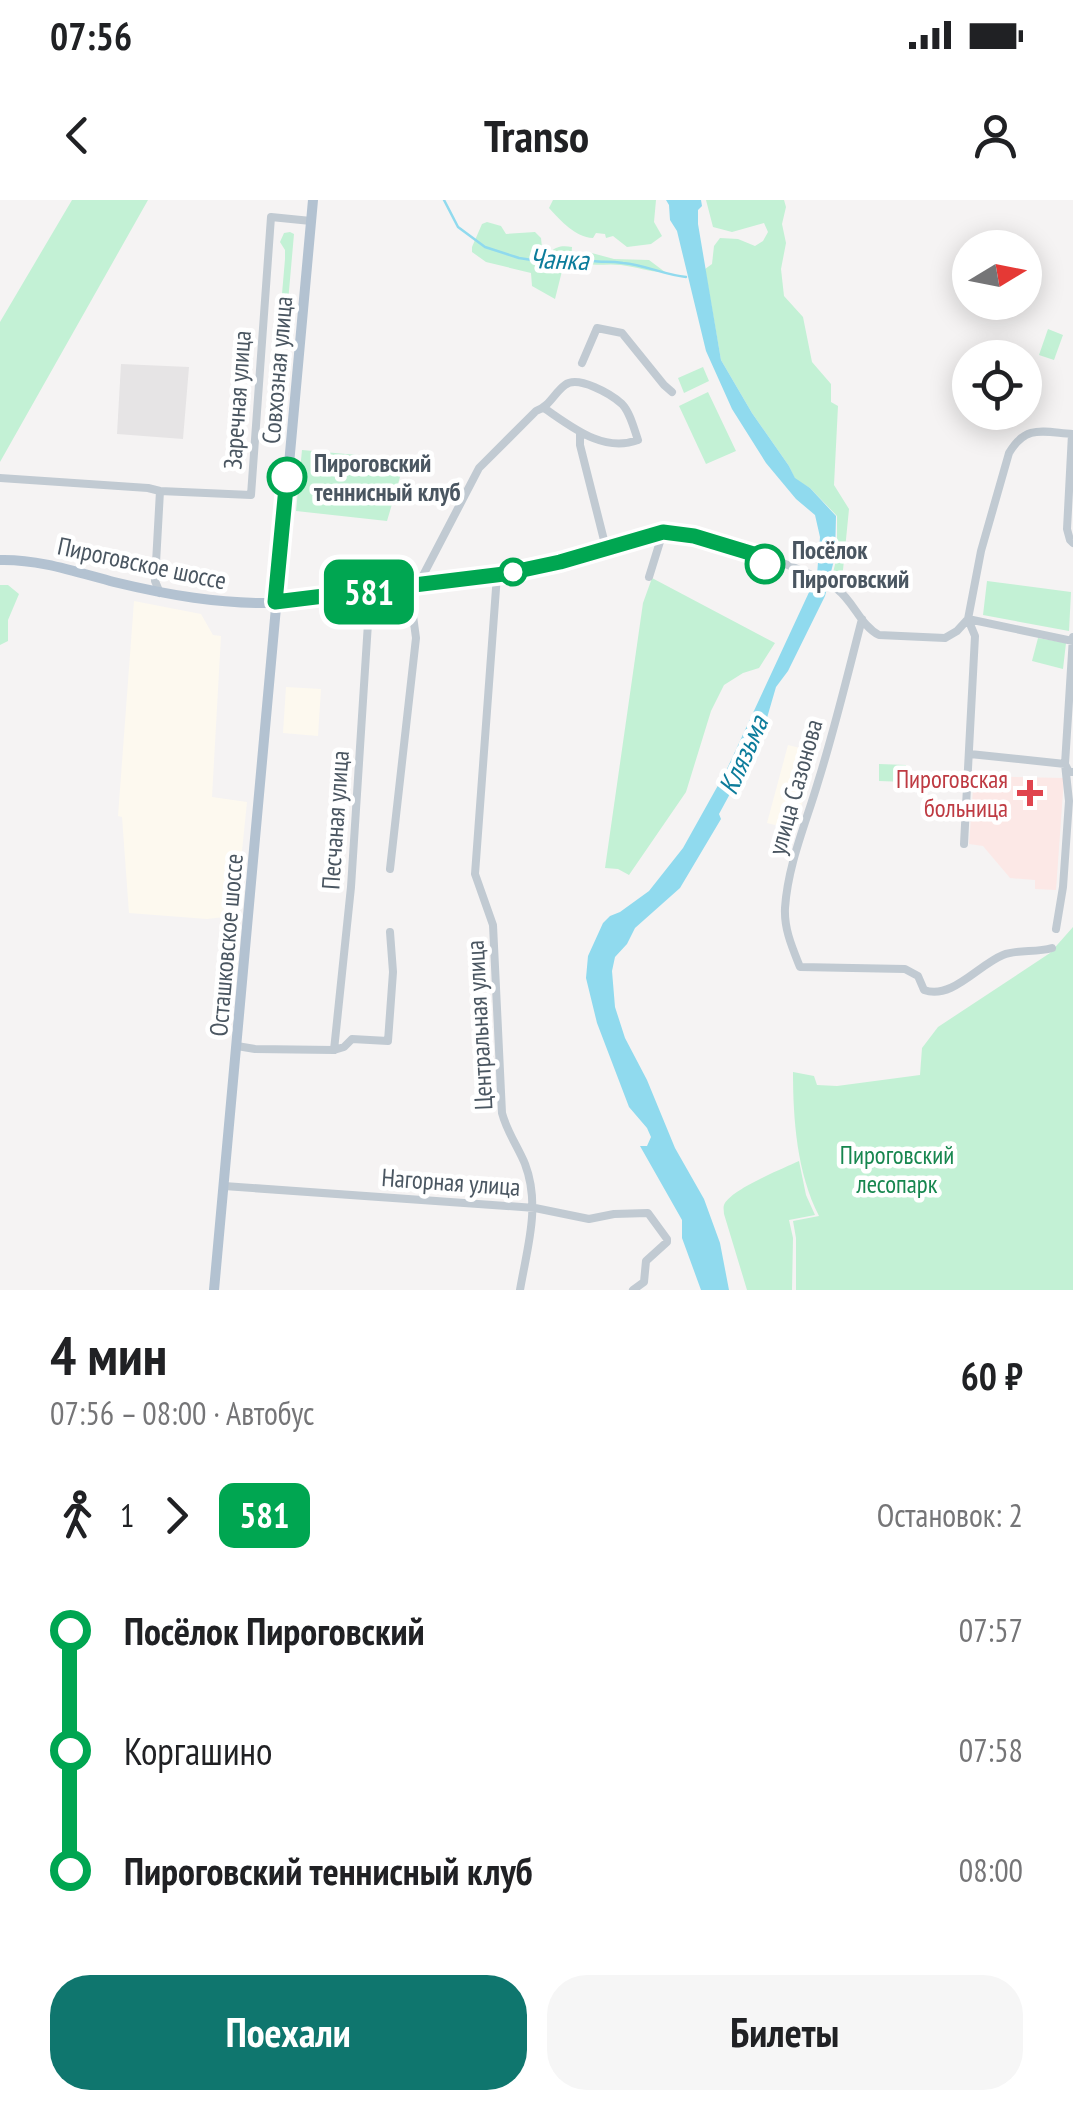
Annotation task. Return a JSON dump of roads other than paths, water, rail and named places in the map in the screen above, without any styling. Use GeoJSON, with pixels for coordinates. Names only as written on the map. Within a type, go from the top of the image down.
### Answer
{"type":"FeatureCollection","features":[{"type":"Feature","properties":{"kind":"main road","name":"Совхозная улица"},"geometry":{"type":"LineString","coordinates":[[275,602],[312,200]]}},
{"type":"Feature","properties":{"kind":"main road","name":"Пироговское шоссе"},"geometry":{"type":"LineString","coordinates":[[0,560],[36,562],[216,602],[275,602]]}},
{"type":"Feature","properties":{"kind":"main road","name":"Осташковское шоссе"},"geometry":{"type":"LineString","coordinates":[[214,1290],[275,602]]}},
{"type":"Feature","properties":{"kind":"street","name":"Заречная улица"},"geometry":{"type":"LineString","coordinates":[[0,478],[251,495],[271,217],[311,221]]}},
{"type":"Feature","properties":{"kind":"street"},"geometry":{"type":"LineString","coordinates":[[582,363],[596,328],[622,333],[672,392]]}},
{"type":"Feature","properties":{"kind":"street"},"geometry":{"type":"LineString","coordinates":[[390,870],[416,638],[413,586],[479,468],[536,410],[544,408],[567,383],[576,380],[624,406],[638,440],[611,444],[580,433],[544,408]]}},
{"type":"Feature","properties":{"kind":"street"},"geometry":{"type":"LineString","coordinates":[[275,602],[497,574],[560,562],[663,532],[694,536],[810,576],[847,598],[873,632],[880,635],[945,638],[968,619],[981,551],[1009,454],[1016,440],[1031,432],[1072,434],[1067,529],[1073,543]]}},
{"type":"Feature","properties":{"kind":"street"},"geometry":{"type":"LineString","coordinates":[[580,433],[606,548]]}},
{"type":"Feature","properties":{"kind":"street"},"geometry":{"type":"LineString","coordinates":[[151,585],[160,491]]}},
{"type":"Feature","properties":{"kind":"street"},"geometry":{"type":"LineString","coordinates":[[648,577],[663,532]]}},
{"type":"Feature","properties":{"kind":"street","name":"Центральная улица"},"geometry":{"type":"LineString","coordinates":[[497,574],[475,874],[493,925],[502,1114],[525,1164],[534,1208],[520,1290]]}},
{"type":"Feature","properties":{"kind":"street","name":"Песчаная улица"},"geometry":{"type":"LineString","coordinates":[[334,1050],[351,887],[370,592]]}},
{"type":"Feature","properties":{"kind":"street","name":"улица Сазонова"},"geometry":{"type":"LineString","coordinates":[[862,619],[790,878],[785,909],[788,936],[800,967],[905,969],[918,976],[924,990],[931,992],[943,991],[1002,956],[1052,948]]}},
{"type":"Feature","properties":{"kind":"street"},"geometry":{"type":"LineString","coordinates":[[968,619],[1073,639],[1066,764],[1071,801],[1056,930]]}},
{"type":"Feature","properties":{"kind":"street"},"geometry":{"type":"LineString","coordinates":[[964,844],[975,636],[968,619]]}},
{"type":"Feature","properties":{"kind":"street"},"geometry":{"type":"LineString","coordinates":[[970,754],[1066,764]]}},
{"type":"Feature","properties":{"kind":"street"},"geometry":{"type":"LineString","coordinates":[[1066,764],[1069,772],[1073,772]]}},
{"type":"Feature","properties":{"kind":"street"},"geometry":{"type":"LineString","coordinates":[[237,1046],[334,1050],[352,1039],[388,1041],[393,972],[390,932]]}},
{"type":"Feature","properties":{"kind":"street","name":"Нагорная улица"},"geometry":{"type":"LineString","coordinates":[[224,1186],[534,1208],[589,1220],[648,1212],[666,1242],[646,1261],[644,1282],[633,1290]]}},
{"type":"Feature","properties":{"kind":"water","name":"Клязьма"},"geometry":{"type":"Polygon","coordinates":[[[666,200],[701,200],[698,224],[721,360],[795,478],[836,516],[835,556],[825,596],[776,687],[762,735],[719,814],[721,819],[680,888],[635,928],[615,957],[612,971],[615,1007],[625,1038],[675,1148],[704,1199],[720,1243],[729,1290],[701,1290],[682,1238],[682,1220],[640,1146],[647,1146],[651,1137],[629,1107],[597,1023],[586,978],[588,956],[603,923],[649,891],[683,848],[726,771],[817,575],[820,537],[815,515],[766,463],[732,409],[706,351],[666,200]]]}},
{"type":"Feature","properties":{"kind":"waterway","name":"Чанка"},"geometry":{"type":"LineString","coordinates":[[444,200],[458,227],[485,247],[519,258],[551,263],[576,256],[686,277]]}},
{"type":"Feature","properties":{"kind":"place","name":"Пироговский теннисный клуб"},"geometry":{"type":"Point","coordinates":[287,477]}},
{"type":"Feature","properties":{"kind":"place","name":"Посёлок Пироговский"},"geometry":{"type":"Point","coordinates":[765,564]}},
{"type":"Feature","properties":{"kind":"place","name":"Пироговская больница"},"geometry":{"type":"Point","coordinates":[1030,793]}},
{"type":"Feature","properties":{"kind":"park label","name":"Пироговский лесопарк"},"geometry":{"type":"Point","coordinates":[897,1170]}}]}
